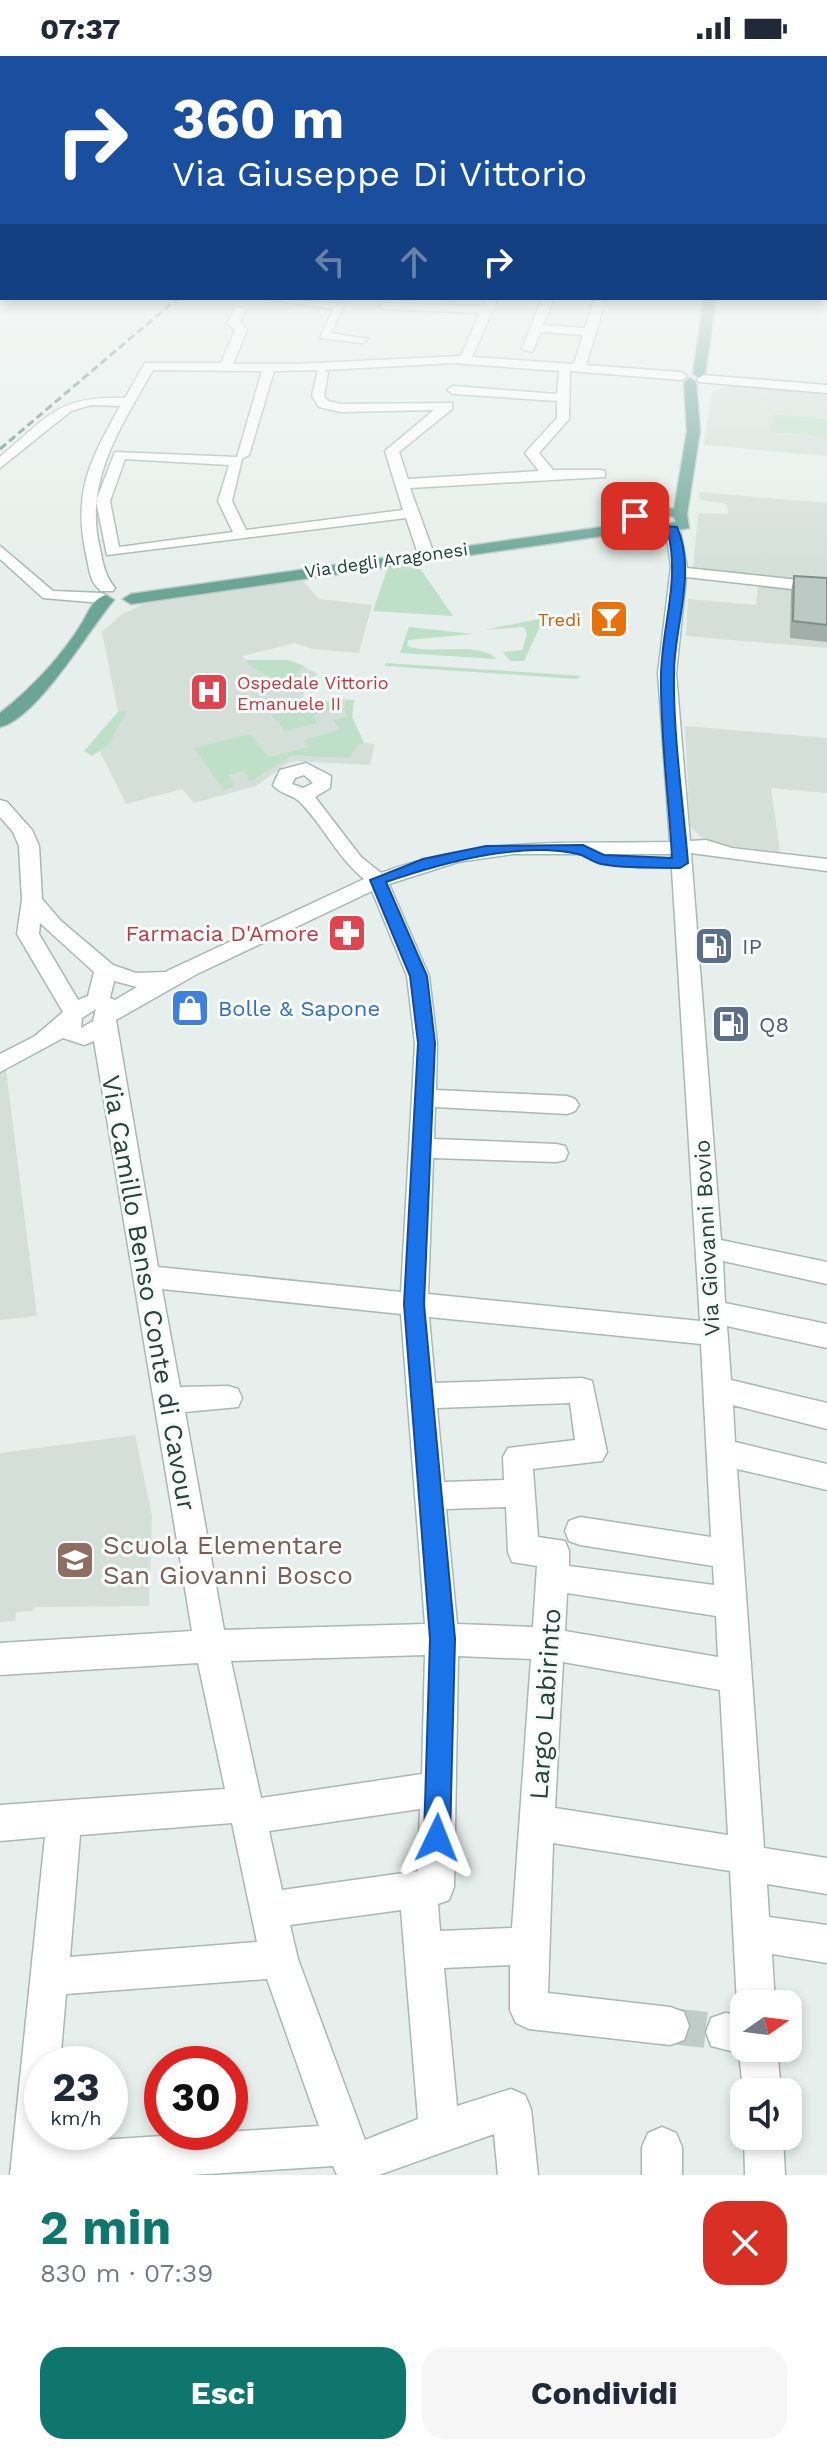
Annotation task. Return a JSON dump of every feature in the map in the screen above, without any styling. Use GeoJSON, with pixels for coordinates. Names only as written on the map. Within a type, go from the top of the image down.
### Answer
{"type":"FeatureCollection","features":[{"type":"Feature","properties":{"kind":"main road","name":"Via Giovanni Bovio"},"geometry":{"type":"LineString","coordinates":[[669,535],[684,525],[680,514],[694,378]]}},
{"type":"Feature","properties":{"kind":"main road"},"geometry":{"type":"LineString","coordinates":[[661,509],[683,487]]}},
{"type":"Feature","properties":{"kind":"main road"},"geometry":{"type":"LineString","coordinates":[[669,535],[639,521],[645,510],[661,509],[680,514]]}},
{"type":"Feature","properties":{"kind":"main road","name":"Via degli Aragonesi"},"geometry":{"type":"LineString","coordinates":[[128,593],[639,521]]}},
{"type":"Feature","properties":{"kind":"main road"},"geometry":{"type":"LineString","coordinates":[[89,625],[105,594],[128,593]]}},
{"type":"Feature","properties":{"kind":"main road"},"geometry":{"type":"LineString","coordinates":[[0,722],[89,625],[128,593]]}},
{"type":"Feature","properties":{"kind":"street"},"geometry":{"type":"LineString","coordinates":[[0,551],[49,595],[73,597],[105,594],[99,582],[85,513],[87,499],[143,377]]}},
{"type":"Feature","properties":{"kind":"street"},"geometry":{"type":"LineString","coordinates":[[242,455],[266,377]]}},
{"type":"Feature","properties":{"kind":"street"},"geometry":{"type":"LineString","coordinates":[[321,377],[318,396],[324,404],[341,408],[447,406]]}},
{"type":"Feature","properties":{"kind":"street"},"geometry":{"type":"LineString","coordinates":[[424,550],[392,451],[447,406],[456,377]]}},
{"type":"Feature","properties":{"kind":"street"},"geometry":{"type":"LineString","coordinates":[[549,474],[532,453],[563,419],[564,377]]}},
{"type":"Feature","properties":{"kind":"street"},"geometry":{"type":"LineString","coordinates":[[682,377],[827,389]]}},
{"type":"Feature","properties":{"kind":"street"},"geometry":{"type":"LineString","coordinates":[[453,390],[565,398]]}},
{"type":"Feature","properties":{"kind":"street"},"geometry":{"type":"LineString","coordinates":[[0,464],[66,408],[91,401],[129,402]]}},
{"type":"Feature","properties":{"kind":"street"},"geometry":{"type":"LineString","coordinates":[[241,534],[225,501],[237,461],[120,455],[103,501],[112,552],[411,513]]}},
{"type":"Feature","properties":{"kind":"street"},"geometry":{"type":"LineString","coordinates":[[402,484],[549,474],[600,474]]}},
{"type":"Feature","properties":{"kind":"street","name":"Via Giovanni Bovio"},"geometry":{"type":"LineString","coordinates":[[669,535],[679,570],[667,673],[697,1064],[755,1990]]}},
{"type":"Feature","properties":{"kind":"street"},"geometry":{"type":"LineString","coordinates":[[679,570],[827,588]]}},
{"type":"Feature","properties":{"kind":"street"},"geometry":{"type":"LineString","coordinates":[[99,571],[128,593]]}},
{"type":"Feature","properties":{"kind":"street"},"geometry":{"type":"LineString","coordinates":[[303,794],[354,861],[377,880],[418,976],[426,1043],[414,1304],[442,1639],[438,1789],[422,1950],[439,2131]]}},
{"type":"Feature","properties":{"kind":"street","name":"Via Camillo Benso Conte di Cavour"},"geometry":{"type":"LineString","coordinates":[[0,806],[22,830],[29,846],[32,900],[28,934],[89,1019],[108,1059],[211,1646],[279,1959],[352,2162]]}},
{"type":"Feature","properties":{"kind":"street"},"geometry":{"type":"LineString","coordinates":[[0,1064],[158,983],[377,880],[429,862],[486,851],[583,850],[601,859],[729,854],[827,865]]}},
{"type":"Feature","properties":{"kind":"street"},"geometry":{"type":"LineString","coordinates":[[32,900],[54,926],[105,970],[135,980],[158,983]]}},
{"type":"Feature","properties":{"kind":"street"},"geometry":{"type":"LineString","coordinates":[[89,1019],[105,970]]}},
{"type":"Feature","properties":{"kind":"street"},"geometry":{"type":"LineString","coordinates":[[424,1098],[567,1105]]}},
{"type":"Feature","properties":{"kind":"street"},"geometry":{"type":"LineString","coordinates":[[422,1148],[556,1153]]}},
{"type":"Feature","properties":{"kind":"street"},"geometry":{"type":"LineString","coordinates":[[708,1248],[827,1273]]}},
{"type":"Feature","properties":{"kind":"street"},"geometry":{"type":"LineString","coordinates":[[146,1277],[414,1304],[712,1322],[827,1336]]}},
{"type":"Feature","properties":{"kind":"street"},"geometry":{"type":"LineString","coordinates":[[717,1389],[827,1416]]}},
{"type":"Feature","properties":{"kind":"street","name":"Largo Labirinto"},"geometry":{"type":"LineString","coordinates":[[422,1396],[582,1390],[592,1452],[518,1457],[523,1552],[554,1551],[529,1946],[529,2010],[670,2026]]}},
{"type":"Feature","properties":{"kind":"street"},"geometry":{"type":"LineString","coordinates":[[168,1400],[228,1398]]}},
{"type":"Feature","properties":{"kind":"street"},"geometry":{"type":"LineString","coordinates":[[721,1452],[827,1477]]}},
{"type":"Feature","properties":{"kind":"street"},"geometry":{"type":"LineString","coordinates":[[431,1496],[519,1493]]}},
{"type":"Feature","properties":{"kind":"street"},"geometry":{"type":"LineString","coordinates":[[580,1531],[728,1554]]}},
{"type":"Feature","properties":{"kind":"street"},"geometry":{"type":"LineString","coordinates":[[572,1580],[732,1603]]}},
{"type":"Feature","properties":{"kind":"street"},"geometry":{"type":"LineString","coordinates":[[0,1659],[211,1646],[442,1639],[550,1644],[737,1677]]}},
{"type":"Feature","properties":{"kind":"street"},"geometry":{"type":"LineString","coordinates":[[0,1823],[247,1811],[438,1789]]}},
{"type":"Feature","properties":{"kind":"street"},"geometry":{"type":"LineString","coordinates":[[64,1819],[30,2170],[352,2162],[511,2109],[518,2175]]}},
{"type":"Feature","properties":{"kind":"street"},"geometry":{"type":"LineString","coordinates":[[538,1823],[827,1876]]}},
{"type":"Feature","properties":{"kind":"street"},"geometry":{"type":"LineString","coordinates":[[269,1910],[427,1888]]}},
{"type":"Feature","properties":{"kind":"street"},"geometry":{"type":"LineString","coordinates":[[752,1933],[827,1944]]}},
{"type":"Feature","properties":{"kind":"street"},"geometry":{"type":"LineString","coordinates":[[422,1950],[529,1946]]}},
{"type":"Feature","properties":{"kind":"street"},"geometry":{"type":"LineString","coordinates":[[48,1977],[279,1959]]}},
{"type":"Feature","properties":{"kind":"street"},"geometry":{"type":"LineString","coordinates":[[764,2150],[765,2175]]}},
{"type":"Feature","properties":{"kind":"shaded area"},"geometry":{"type":"Polygon","coordinates":[[[733,384],[827,391],[827,419],[775,414],[779,433],[827,437],[827,456],[704,445],[712,392],[733,384]]]}},
{"type":"Feature","properties":{"kind":"shaded area"},"geometry":{"type":"Polygon","coordinates":[[[699,492],[827,503],[827,585],[693,570],[698,513],[728,514],[727,504],[700,500],[699,492]]]}},
{"type":"Feature","properties":{"kind":"shaded area","name":"Ospedale Vittorio Emanuele II"},"geometry":{"type":"Polygon","coordinates":[[[302,580],[319,599],[372,605],[359,653],[313,649],[295,643],[242,656],[246,660],[288,660],[317,673],[313,685],[304,692],[300,708],[339,699],[354,700],[352,717],[364,743],[375,744],[370,765],[296,761],[286,764],[256,786],[194,803],[182,789],[126,804],[100,752],[91,743],[118,712],[102,632],[121,615],[143,604],[302,580]]]}},
{"type":"Feature","properties":{"kind":"shaded area"},"geometry":{"type":"Polygon","coordinates":[[[758,583],[827,588],[827,648],[686,636],[688,599],[756,605],[758,583]]]}},
{"type":"Feature","properties":{"kind":"shaded area"},"geometry":{"type":"Polygon","coordinates":[[[685,726],[827,738],[827,793],[771,788],[780,852],[722,845],[701,837],[690,826],[685,726]]]}},
{"type":"Feature","properties":{"kind":"shaded area"},"geometry":{"type":"Polygon","coordinates":[[[6,1070],[37,1316],[0,1320],[0,1073],[6,1070]]]}},
{"type":"Feature","properties":{"kind":"shaded area","name":"Scuola Elementare San Giovanni Bosco"},"geometry":{"type":"Polygon","coordinates":[[[135,1435],[152,1516],[149,1606],[34,1607],[33,1611],[16,1612],[15,1621],[0,1622],[0,1453],[135,1435]]]}},
{"type":"Feature","properties":{"kind":"green space"},"geometry":{"type":"Polygon","coordinates":[[[774,414],[827,419],[827,437],[771,432],[774,414]]]}},
{"type":"Feature","properties":{"kind":"green space"},"geometry":{"type":"Polygon","coordinates":[[[417,564],[453,616],[373,611],[388,567],[417,564]]]}},
{"type":"Feature","properties":{"kind":"green space"},"geometry":{"type":"Polygon","coordinates":[[[544,618],[524,661],[510,661],[503,652],[522,650],[527,635],[524,627],[484,630],[544,618]]]}},
{"type":"Feature","properties":{"kind":"green space"},"geometry":{"type":"Polygon","coordinates":[[[409,627],[473,634],[408,640],[407,646],[480,651],[497,659],[400,653],[409,627]]]}},
{"type":"Feature","properties":{"kind":"green space"},"geometry":{"type":"Polygon","coordinates":[[[246,660],[288,660],[305,666],[295,675],[313,680],[311,685],[275,678],[258,671],[246,660]]]}},
{"type":"Feature","properties":{"kind":"green space"},"geometry":{"type":"Polygon","coordinates":[[[386,663],[582,676],[576,679],[385,666],[386,663]]]}},
{"type":"Feature","properties":{"kind":"green space"},"geometry":{"type":"Polygon","coordinates":[[[339,699],[337,709],[313,715],[317,723],[285,731],[271,715],[339,699]]]}},
{"type":"Feature","properties":{"kind":"green space"},"geometry":{"type":"Polygon","coordinates":[[[346,700],[354,700],[352,717],[364,743],[358,745],[349,758],[292,755],[250,782],[244,771],[228,775],[235,786],[224,790],[194,748],[250,734],[269,757],[309,747],[304,740],[340,730],[333,720],[347,717],[344,709],[346,700]]]}},
{"type":"Feature","properties":{"kind":"green space"},"geometry":{"type":"Polygon","coordinates":[[[127,711],[109,744],[92,756],[84,751],[118,712],[127,711]]]}},
{"type":"Feature","properties":{"kind":"building"},"geometry":{"type":"Polygon","coordinates":[[[794,576],[827,578],[827,625],[793,621],[794,576]]]}},
{"type":"Feature","properties":{"kind":"tunnel"},"geometry":{"type":"LineString","coordinates":[[670,2026],[725,2032]]}},
{"type":"Feature","properties":{"kind":"railway"},"geometry":{"type":"LineString","coordinates":[[0,449],[85,377]]}},
{"type":"Feature","properties":{"kind":"place","name":"Tredì"},"geometry":{"type":"Point","coordinates":[609,619]}},
{"type":"Feature","properties":{"kind":"place","name":"Ospedale Vittorio Emanuele II"},"geometry":{"type":"Point","coordinates":[209,692]}},
{"type":"Feature","properties":{"kind":"place","name":"Farmacia D'Amore"},"geometry":{"type":"Point","coordinates":[347,933]}},
{"type":"Feature","properties":{"kind":"place","name":"IP"},"geometry":{"type":"Point","coordinates":[714,946]}},
{"type":"Feature","properties":{"kind":"place","name":"Bolle & Sapone"},"geometry":{"type":"Point","coordinates":[190,1008]}},
{"type":"Feature","properties":{"kind":"place","name":"Q8"},"geometry":{"type":"Point","coordinates":[731,1024]}},
{"type":"Feature","properties":{"kind":"place","name":"Scuola Elementare San Giovanni Bosco"},"geometry":{"type":"Point","coordinates":[75,1560]}},
{"type":"Feature","properties":{"kind":"route"},"geometry":{"type":"LineString","coordinates":[[437,1838],[442,1639],[414,1304],[426,1043],[418,976],[377,880],[429,862],[486,851],[537,848],[583,850],[601,859],[680,863],[667,673],[679,567],[677,545],[673,530],[646,528],[637,523],[635,516]]}}]}
